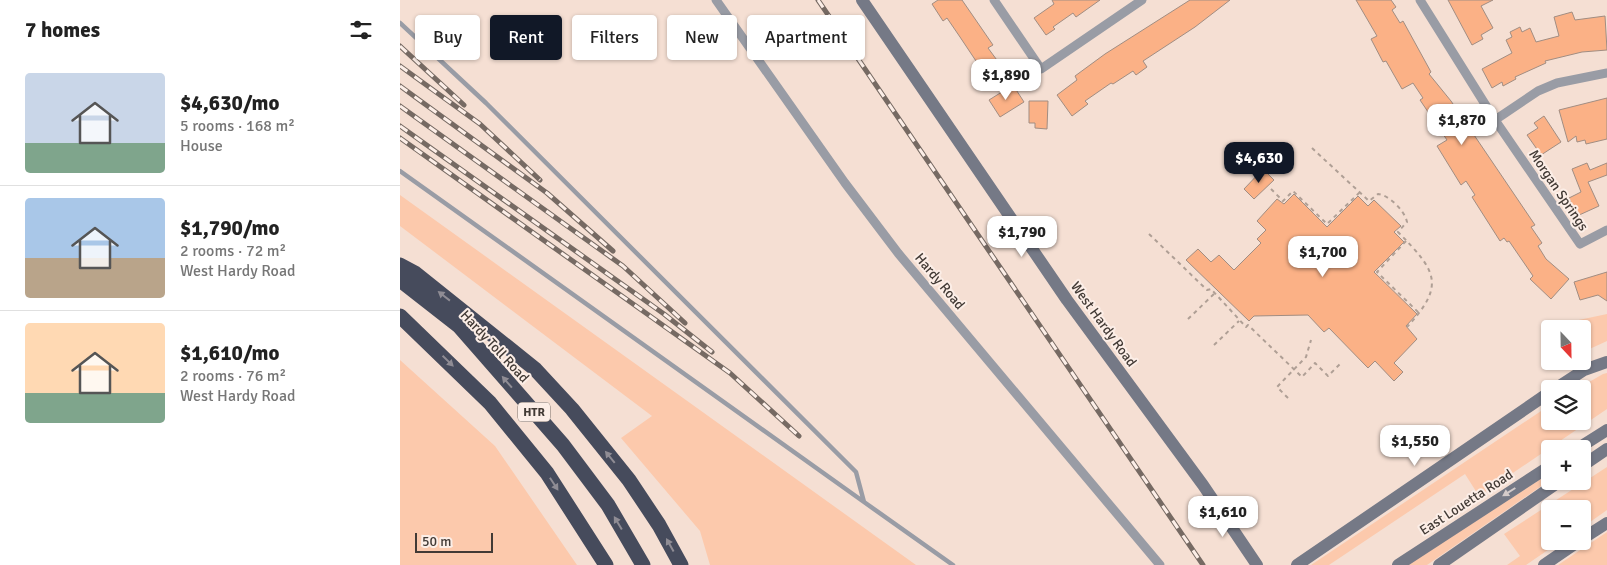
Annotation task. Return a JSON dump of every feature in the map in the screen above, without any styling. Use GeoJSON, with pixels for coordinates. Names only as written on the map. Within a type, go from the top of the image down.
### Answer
{"type":"FeatureCollection","features":[{"type":"Feature","properties":{"kind":"highway"},"geometry":{"type":"LineString","coordinates":[[400,265],[415,273],[535,369],[572,409],[629,480],[659,525],[681,565]]}},
{"type":"Feature","properties":{"kind":"highway","name":"Hardy Toll Road"},"geometry":{"type":"LineString","coordinates":[[400,280],[459,326],[563,445],[608,506],[643,565]]}},
{"type":"Feature","properties":{"kind":"highway","name":"HTR"},"geometry":{"type":"LineString","coordinates":[[400,316],[490,403],[547,473],[606,565]]}},
{"type":"Feature","properties":{"kind":"main road","name":"West Hardy Road"},"geometry":{"type":"LineString","coordinates":[[862,0],[1067,300],[1203,485],[1257,565]]}},
{"type":"Feature","properties":{"kind":"main road"},"geometry":{"type":"LineString","coordinates":[[1569,380],[1584,370],[1606,363]]}},
{"type":"Feature","properties":{"kind":"main road"},"geometry":{"type":"LineString","coordinates":[[1296,565],[1541,398]]}},
{"type":"Feature","properties":{"kind":"main road"},"geometry":{"type":"LineString","coordinates":[[1591,440],[1607,430]]}},
{"type":"Feature","properties":{"kind":"main road"},"geometry":{"type":"LineString","coordinates":[[1591,460],[1607,449]]}},
{"type":"Feature","properties":{"kind":"main road","name":"East Louetta Road"},"geometry":{"type":"LineString","coordinates":[[1398,565],[1541,472]]}},
{"type":"Feature","properties":{"kind":"main road"},"geometry":{"type":"LineString","coordinates":[[1439,565],[1547,490]]}},
{"type":"Feature","properties":{"kind":"main road"},"geometry":{"type":"LineString","coordinates":[[1591,533],[1607,523]]}},
{"type":"Feature","properties":{"kind":"main road"},"geometry":{"type":"LineString","coordinates":[[1544,565],[1566,550]]}},
{"type":"Feature","properties":{"kind":"street","name":"Hardy Road"},"geometry":{"type":"LineString","coordinates":[[716,0],[845,183],[898,253],[1160,565]]}},
{"type":"Feature","properties":{"kind":"street"},"geometry":{"type":"LineString","coordinates":[[994,0],[1040,69],[1142,0]]}},
{"type":"Feature","properties":{"kind":"street","name":"Morgan Springs"},"geometry":{"type":"LineString","coordinates":[[1420,0],[1495,120],[1580,244],[1607,230]]}},
{"type":"Feature","properties":{"kind":"street"},"geometry":{"type":"LineString","coordinates":[[1495,120],[1538,91],[1557,83],[1607,73]]}},
{"type":"Feature","properties":{"kind":"lane"},"geometry":{"type":"LineString","coordinates":[[400,23],[486,103],[856,472],[864,502]]}},
{"type":"Feature","properties":{"kind":"lane"},"geometry":{"type":"LineString","coordinates":[[400,171],[953,565]]}},
{"type":"Feature","properties":{"kind":"path"},"geometry":{"type":"LineString","coordinates":[[1312,148],[1369,202],[1378,194],[1385,195],[1404,215],[1407,222],[1398,232],[1426,263],[1431,278],[1430,295],[1426,305],[1407,327]]}},
{"type":"Feature","properties":{"kind":"path"},"geometry":{"type":"LineString","coordinates":[[1271,189],[1283,201],[1293,191],[1327,224],[1359,193]]}},
{"type":"Feature","properties":{"kind":"path"},"geometry":{"type":"LineString","coordinates":[[1150,234],[1207,290],[1212,289],[1246,328],[1248,325],[1302,377],[1315,363],[1328,376],[1341,363]]}},
{"type":"Feature","properties":{"kind":"path"},"geometry":{"type":"LineString","coordinates":[[1406,242],[1377,272],[1419,313]]}},
{"type":"Feature","properties":{"kind":"path"},"geometry":{"type":"LineString","coordinates":[[1188,319],[1215,293]]}},
{"type":"Feature","properties":{"kind":"path"},"geometry":{"type":"LineString","coordinates":[[1214,345],[1239,320]]}},
{"type":"Feature","properties":{"kind":"path"},"geometry":{"type":"LineString","coordinates":[[1288,398],[1277,387],[1308,353],[1311,340]]}},
{"type":"Feature","properties":{"kind":"shaded area"},"geometry":{"type":"Polygon","coordinates":[[[400,195],[916,565],[710,565],[700,531],[621,438],[652,416],[400,226],[400,195]]]}},
{"type":"Feature","properties":{"kind":"shaded area"},"geometry":{"type":"Polygon","coordinates":[[[1607,314],[1607,341],[1591,348],[1591,320],[1579,320],[1607,314]]]}},
{"type":"Feature","properties":{"kind":"shaded area"},"geometry":{"type":"Polygon","coordinates":[[[400,360],[495,446],[577,565],[400,565],[400,360]]]}},
{"type":"Feature","properties":{"kind":"shaded area"},"geometry":{"type":"Polygon","coordinates":[[[1607,373],[1607,409],[1591,420],[1591,381],[1607,373]]]}},
{"type":"Feature","properties":{"kind":"shaded area"},"geometry":{"type":"Polygon","coordinates":[[[1541,411],[1541,430],[1576,430],[1561,440],[1541,440],[1541,454],[1479,496],[1465,474],[1329,565],[1311,565],[1541,411]]]}},
{"type":"Feature","properties":{"kind":"shaded area"},"geometry":{"type":"Polygon","coordinates":[[[1607,467],[1607,510],[1591,521],[1591,500],[1556,500],[1572,490],[1591,490],[1591,477],[1607,467]]]}},
{"type":"Feature","properties":{"kind":"shaded area"},"geometry":{"type":"Polygon","coordinates":[[[1541,479],[1541,486],[1427,565],[1408,565],[1541,479]]]}},
{"type":"Feature","properties":{"kind":"shaded area"},"geometry":{"type":"Polygon","coordinates":[[[1541,510],[1541,550],[1548,550],[1526,565],[1507,565],[1520,556],[1504,534],[1541,510]]]}},
{"type":"Feature","properties":{"kind":"shaded area"},"geometry":{"type":"Polygon","coordinates":[[[1607,532],[1607,565],[1558,565],[1580,550],[1591,550],[1591,543],[1607,532]]]}},
{"type":"Feature","properties":{"kind":"building"},"geometry":{"type":"Polygon","coordinates":[[[938,0],[962,0],[993,45],[988,48],[1005,71],[987,85],[976,70],[980,67],[960,37],[947,18],[943,21],[932,4],[938,0]]]}},
{"type":"Feature","properties":{"kind":"building"},"geometry":{"type":"Polygon","coordinates":[[[1052,0],[1100,0],[1076,17],[1073,13],[1053,27],[1055,29],[1046,35],[1034,18],[1054,4],[1052,0]]]}},
{"type":"Feature","properties":{"kind":"building"},"geometry":{"type":"Polygon","coordinates":[[[1190,0],[1230,0],[1195,27],[1143,61],[1147,67],[1136,75],[1133,71],[1113,84],[1111,83],[1085,101],[1088,104],[1072,116],[1057,95],[1077,80],[1075,76],[1105,54],[1190,0]]]}},
{"type":"Feature","properties":{"kind":"building"},"geometry":{"type":"Polygon","coordinates":[[[1356,0],[1391,0],[1396,7],[1392,10],[1400,23],[1403,21],[1431,72],[1429,74],[1451,101],[1535,225],[1531,227],[1542,243],[1538,246],[1546,259],[1569,279],[1551,299],[1530,279],[1533,276],[1509,241],[1507,242],[1504,238],[1500,241],[1472,197],[1475,195],[1466,181],[1461,185],[1437,146],[1447,140],[1420,100],[1423,98],[1413,83],[1402,89],[1386,61],[1383,62],[1371,39],[1377,36],[1356,0]]]}},
{"type":"Feature","properties":{"kind":"building"},"geometry":{"type":"Polygon","coordinates":[[[1448,0],[1493,0],[1481,6],[1493,28],[1481,35],[1483,39],[1472,45],[1448,0]]]}},
{"type":"Feature","properties":{"kind":"building"},"geometry":{"type":"Polygon","coordinates":[[[1572,12],[1575,20],[1605,16],[1607,50],[1582,52],[1545,61],[1546,63],[1515,77],[1516,79],[1503,86],[1502,82],[1492,88],[1482,69],[1512,53],[1506,40],[1512,37],[1510,32],[1520,27],[1522,32],[1530,28],[1536,42],[1559,36],[1554,17],[1572,12]]]}},
{"type":"Feature","properties":{"kind":"building"},"geometry":{"type":"Polygon","coordinates":[[[1013,85],[1024,102],[1000,117],[989,100],[1013,85]]]}},
{"type":"Feature","properties":{"kind":"building"},"geometry":{"type":"Polygon","coordinates":[[[1607,98],[1607,139],[1586,144],[1585,140],[1577,142],[1576,136],[1568,142],[1559,110],[1607,98]]]}},
{"type":"Feature","properties":{"kind":"building"},"geometry":{"type":"Polygon","coordinates":[[[1029,101],[1048,101],[1047,129],[1035,128],[1035,123],[1029,123],[1029,101]]]}},
{"type":"Feature","properties":{"kind":"building"},"geometry":{"type":"Polygon","coordinates":[[[1544,116],[1561,142],[1541,155],[1527,135],[1538,128],[1534,123],[1544,116]]]}},
{"type":"Feature","properties":{"kind":"building"},"geometry":{"type":"Polygon","coordinates":[[[1587,163],[1590,170],[1607,163],[1607,175],[1588,182],[1599,206],[1577,216],[1569,198],[1581,192],[1572,169],[1587,163]]]}},
{"type":"Feature","properties":{"kind":"building"},"geometry":{"type":"Polygon","coordinates":[[[1263,169],[1274,180],[1254,199],[1244,189],[1263,169]]]}},
{"type":"Feature","properties":{"kind":"building"},"geometry":{"type":"Polygon","coordinates":[[[1294,194],[1327,227],[1358,196],[1368,206],[1374,200],[1401,226],[1394,232],[1404,242],[1374,272],[1417,314],[1406,326],[1417,339],[1394,363],[1403,372],[1394,381],[1375,361],[1368,368],[1329,328],[1324,332],[1308,315],[1254,316],[1249,321],[1186,260],[1198,249],[1211,262],[1219,255],[1234,270],[1261,243],[1257,239],[1266,230],[1257,221],[1277,199],[1284,204],[1294,194]]]}},
{"type":"Feature","properties":{"kind":"building"},"geometry":{"type":"Polygon","coordinates":[[[1607,272],[1607,301],[1598,295],[1580,300],[1574,282],[1607,272]]]}},
{"type":"Feature","properties":{"kind":"railway"},"geometry":{"type":"LineString","coordinates":[[818,0],[1203,565]]}},
{"type":"Feature","properties":{"kind":"railway"},"geometry":{"type":"LineString","coordinates":[[400,46],[464,105]]}},
{"type":"Feature","properties":{"kind":"railway"},"geometry":{"type":"LineString","coordinates":[[400,66],[480,124],[540,180]]}},
{"type":"Feature","properties":{"kind":"railway"},"geometry":{"type":"LineString","coordinates":[[400,86],[547,193],[613,251]]}},
{"type":"Feature","properties":{"kind":"railway"},"geometry":{"type":"LineString","coordinates":[[400,106],[623,266],[685,323]]}},
{"type":"Feature","properties":{"kind":"railway"},"geometry":{"type":"LineString","coordinates":[[400,126],[664,314],[712,352]]}},
{"type":"Feature","properties":{"kind":"railway"},"geometry":{"type":"LineString","coordinates":[[400,138],[730,373],[799,436]]}}]}
